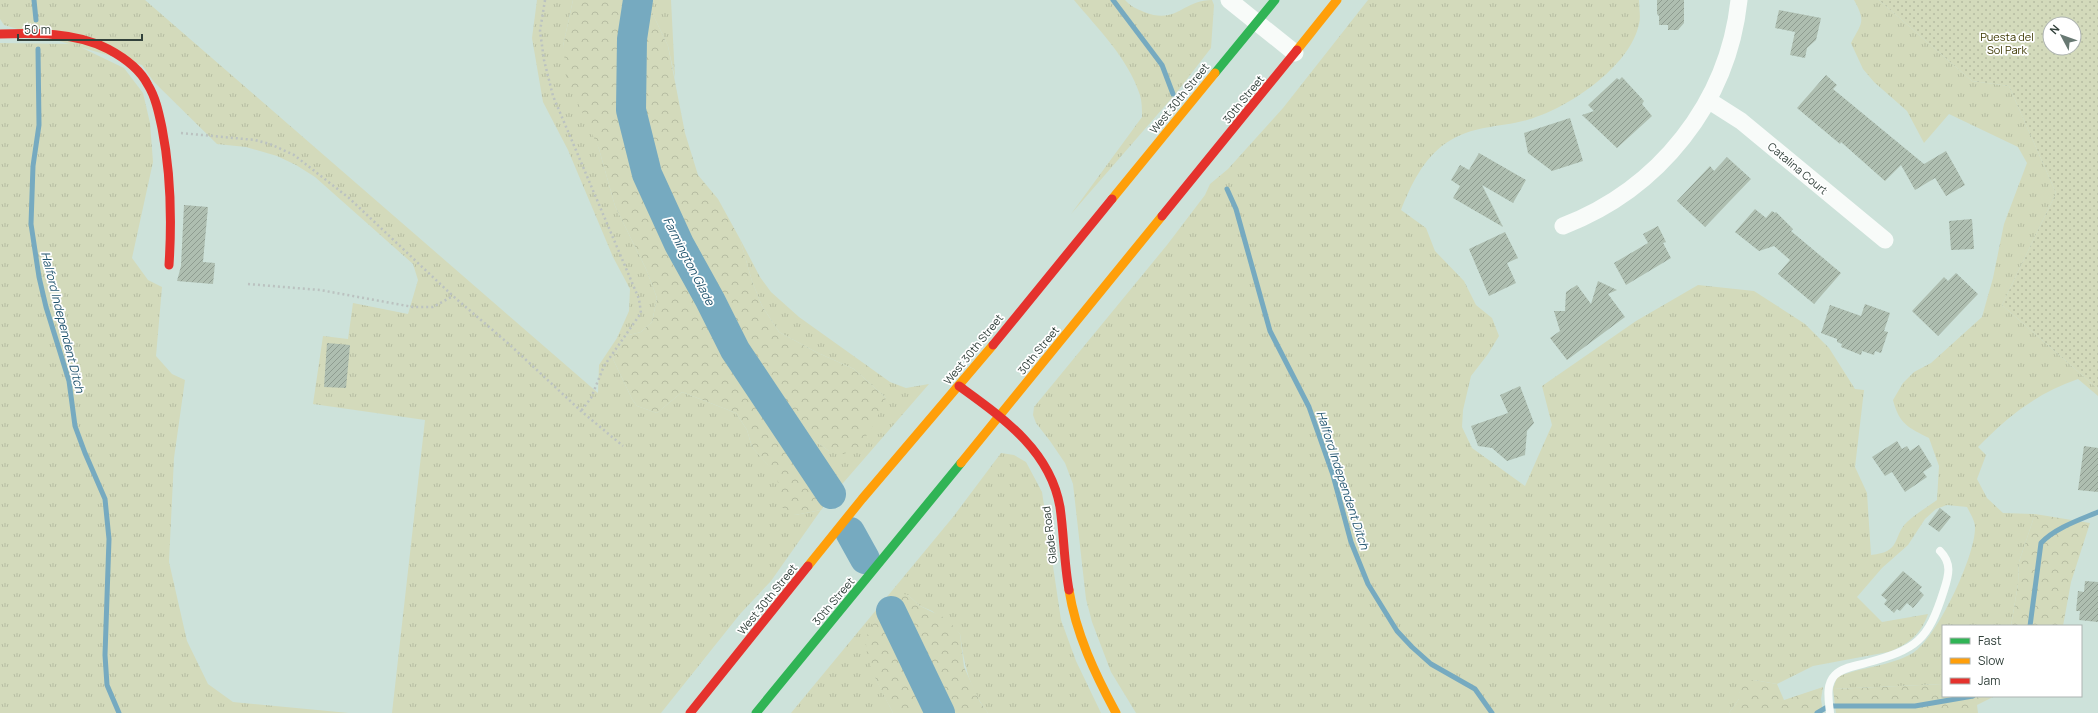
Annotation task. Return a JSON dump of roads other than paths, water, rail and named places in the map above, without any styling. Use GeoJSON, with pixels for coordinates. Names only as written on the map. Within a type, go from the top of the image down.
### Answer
{"type":"FeatureCollection","features":[{"type":"Feature","properties":{"kind":"main road","name":"West 30th Street"},"geometry":{"type":"LineString","coordinates":[[690,713],[862,499],[959,386],[1275,0]]}},
{"type":"Feature","properties":{"kind":"main road","name":"30th Street"},"geometry":{"type":"LineString","coordinates":[[756,713],[1000,416],[1337,0]]}},
{"type":"Feature","properties":{"kind":"main road"},"geometry":{"type":"LineString","coordinates":[[0,34],[56,35],[84,41],[118,54],[134,67],[151,89],[162,130],[170,176],[171,234],[169,265]]}},
{"type":"Feature","properties":{"kind":"main road","name":"Glade Road"},"geometry":{"type":"LineString","coordinates":[[959,386],[1000,416],[1030,444],[1052,477],[1059,512],[1067,586],[1077,632],[1089,662],[1116,713]]}},
{"type":"Feature","properties":{"kind":"street"},"geometry":{"type":"LineString","coordinates":[[1229,0],[1295,53]]}},
{"type":"Feature","properties":{"kind":"street"},"geometry":{"type":"LineString","coordinates":[[1563,226],[1590,216],[1605,207],[1650,174],[1682,140],[1708,100],[1720,75],[1730,47],[1739,0]]}},
{"type":"Feature","properties":{"kind":"street","name":"Catalina Court"},"geometry":{"type":"LineString","coordinates":[[1708,100],[1741,121],[1885,240]]}},
{"type":"Feature","properties":{"kind":"lane"},"geometry":{"type":"LineString","coordinates":[[1830,713],[1830,684],[1835,675],[1848,668],[1915,645],[1927,632],[1938,609],[1948,577],[1949,567],[1944,555],[1940,551]]}},
{"type":"Feature","properties":{"kind":"waterway","name":"Halford Independent Ditch"},"geometry":{"type":"LineString","coordinates":[[34,0],[36,20]]}},
{"type":"Feature","properties":{"kind":"waterway","name":"Farmington Glade"},"geometry":{"type":"LineString","coordinates":[[638,0],[632,39],[631,110],[647,174],[679,244],[710,300],[735,350],[831,494]]}},
{"type":"Feature","properties":{"kind":"waterway","name":"Halford Independent Ditch"},"geometry":{"type":"LineString","coordinates":[[1113,0],[1162,65],[1173,94]]}},
{"type":"Feature","properties":{"kind":"waterway","name":"Halford Independent Ditch"},"geometry":{"type":"LineString","coordinates":[[38,49],[39,125],[33,166],[31,224],[39,277],[46,307],[69,381],[75,426],[105,499],[109,539],[105,655],[107,685],[119,713]]}},
{"type":"Feature","properties":{"kind":"waterway","name":"Halford Independent Ditch"},"geometry":{"type":"LineString","coordinates":[[1227,189],[1236,209],[1270,331],[1309,407],[1333,475],[1351,542],[1368,584],[1397,631],[1412,647],[1431,664],[1475,689],[1492,713]]}},
{"type":"Feature","properties":{"kind":"waterway","name":"Halford Independent Ditch"},"geometry":{"type":"LineString","coordinates":[[2030,625],[2041,543],[2060,529],[2098,512]]}},
{"type":"Feature","properties":{"kind":"waterway","name":"Farmington Glade"},"geometry":{"type":"LineString","coordinates":[[850,532],[865,559]]}},
{"type":"Feature","properties":{"kind":"waterway","name":"Farmington Glade"},"geometry":{"type":"LineString","coordinates":[[891,611],[940,713]]}},
{"type":"Feature","properties":{"kind":"waterway","name":"Halford Independent Ditch"},"geometry":{"type":"LineString","coordinates":[[1817,713],[1829,706],[1915,706],[1967,697]]}},
{"type":"Feature","properties":{"kind":"park label","name":"Puesta del Sol Park"},"geometry":{"type":"Point","coordinates":[2007,42]}}]}
